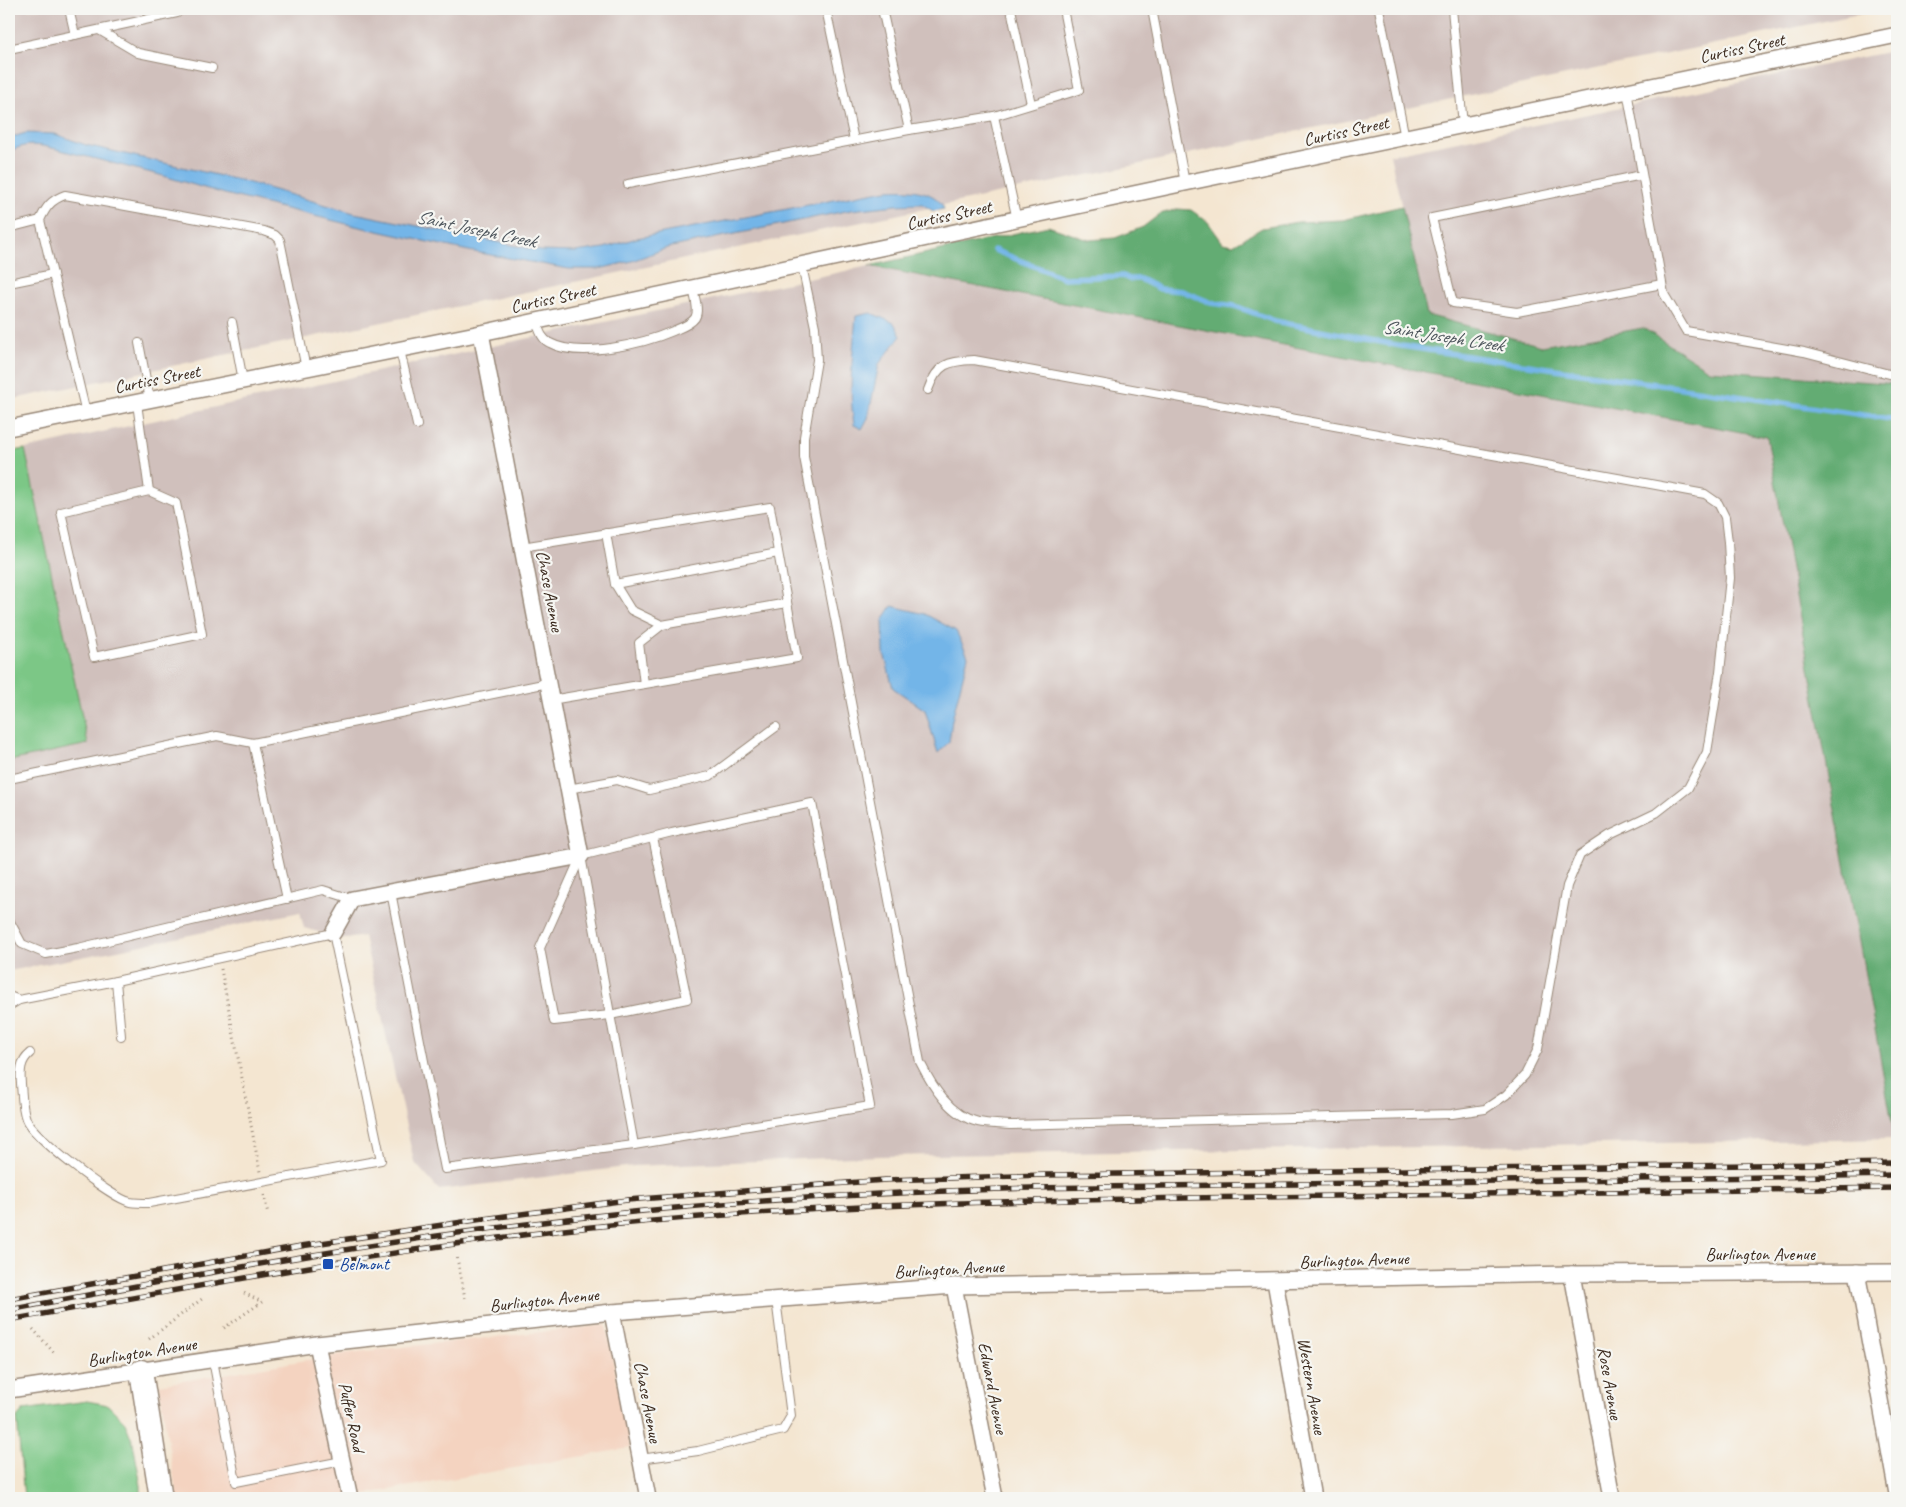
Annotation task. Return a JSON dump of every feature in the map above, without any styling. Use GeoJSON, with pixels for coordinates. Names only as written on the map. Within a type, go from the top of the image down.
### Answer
{"type":"FeatureCollection","features":[{"type":"Feature","properties":{"kind":"main road"},"geometry":{"type":"LineString","coordinates":[[141,1371],[161,1498]]}},
{"type":"Feature","properties":{"kind":"street","name":"Curtiss Street"},"geometry":{"type":"LineString","coordinates":[[9,428],[400,350],[1185,183],[1897,35]]}},
{"type":"Feature","properties":{"kind":"street","name":"Chase Avenue"},"geometry":{"type":"LineString","coordinates":[[481,333],[581,856]]}},
{"type":"Feature","properties":{"kind":"street"},"geometry":{"type":"LineString","coordinates":[[333,933],[352,899],[581,856]]}},
{"type":"Feature","properties":{"kind":"street"},"geometry":{"type":"LineString","coordinates":[[1858,1272],[1897,1494]]}},
{"type":"Feature","properties":{"kind":"street","name":"Burlington Avenue"},"geometry":{"type":"LineString","coordinates":[[9,1390],[317,1344],[612,1312],[954,1286],[1572,1274],[1897,1272]]}},
{"type":"Feature","properties":{"kind":"street","name":"Rose Avenue"},"geometry":{"type":"LineString","coordinates":[[1572,1274],[1612,1498]]}},
{"type":"Feature","properties":{"kind":"street","name":"Western Avenue"},"geometry":{"type":"LineString","coordinates":[[1275,1281],[1313,1498]]}},
{"type":"Feature","properties":{"kind":"street","name":"Edward Avenue"},"geometry":{"type":"LineString","coordinates":[[954,1286],[995,1498]]}},
{"type":"Feature","properties":{"kind":"street","name":"Chase Avenue"},"geometry":{"type":"LineString","coordinates":[[612,1312],[648,1498]]}},
{"type":"Feature","properties":{"kind":"street","name":"Puffer Road"},"geometry":{"type":"LineString","coordinates":[[317,1344],[350,1498]]}},
{"type":"Feature","properties":{"kind":"lane"},"geometry":{"type":"LineString","coordinates":[[69,9],[75,35]]}},
{"type":"Feature","properties":{"kind":"lane"},"geometry":{"type":"LineString","coordinates":[[9,49],[177,13],[176,9]]}},
{"type":"Feature","properties":{"kind":"lane"},"geometry":{"type":"LineString","coordinates":[[826,9],[854,140]]}},
{"type":"Feature","properties":{"kind":"lane"},"geometry":{"type":"LineString","coordinates":[[882,9],[909,130]]}},
{"type":"Feature","properties":{"kind":"lane"},"geometry":{"type":"LineString","coordinates":[[1011,9],[1032,104]]}},
{"type":"Feature","properties":{"kind":"lane"},"geometry":{"type":"LineString","coordinates":[[628,184],[854,140],[994,116],[1079,90],[1063,9]]}},
{"type":"Feature","properties":{"kind":"lane"},"geometry":{"type":"LineString","coordinates":[[1152,9],[1185,183]]}},
{"type":"Feature","properties":{"kind":"lane"},"geometry":{"type":"LineString","coordinates":[[1379,9],[1405,138]]}},
{"type":"Feature","properties":{"kind":"lane"},"geometry":{"type":"LineString","coordinates":[[1452,9],[1463,125]]}},
{"type":"Feature","properties":{"kind":"lane"},"geometry":{"type":"LineString","coordinates":[[99,30],[138,53],[212,68]]}},
{"type":"Feature","properties":{"kind":"lane"},"geometry":{"type":"LineString","coordinates":[[1627,91],[1664,294],[1686,331],[1804,352],[1897,376]]}},
{"type":"Feature","properties":{"kind":"lane"},"geometry":{"type":"LineString","coordinates":[[994,116],[1017,220]]}},
{"type":"Feature","properties":{"kind":"lane"},"geometry":{"type":"LineString","coordinates":[[1642,175],[1432,218],[1453,303],[1517,312],[1662,284]]}},
{"type":"Feature","properties":{"kind":"lane"},"geometry":{"type":"LineString","coordinates":[[86,413],[40,220],[46,207],[51,202],[65,195],[264,231],[275,235],[280,240],[306,369]]}},
{"type":"Feature","properties":{"kind":"lane"},"geometry":{"type":"LineString","coordinates":[[9,228],[40,220]]}},
{"type":"Feature","properties":{"kind":"lane"},"geometry":{"type":"LineString","coordinates":[[802,266],[815,327],[817,360],[804,437],[804,457],[920,1062],[933,1088],[955,1110],[977,1122],[1010,1124],[1452,1114],[1485,1109],[1506,1095],[1525,1075],[1538,1049],[1567,886],[1580,855],[1610,835],[1656,813],[1688,788],[1707,752],[1720,672],[1730,578],[1725,518],[1718,503],[1705,494],[974,360],[954,361],[942,368],[933,378],[928,390]]}},
{"type":"Feature","properties":{"kind":"lane"},"geometry":{"type":"LineString","coordinates":[[9,283],[53,274]]}},
{"type":"Feature","properties":{"kind":"lane"},"geometry":{"type":"LineString","coordinates":[[536,321],[543,338],[556,346],[586,349],[624,346],[660,337],[686,325],[695,318],[697,311],[693,288]]}},
{"type":"Feature","properties":{"kind":"lane"},"geometry":{"type":"LineString","coordinates":[[232,322],[243,381]]}},
{"type":"Feature","properties":{"kind":"lane"},"geometry":{"type":"LineString","coordinates":[[140,344],[149,491]]}},
{"type":"Feature","properties":{"kind":"lane"},"geometry":{"type":"LineString","coordinates":[[400,350],[417,425]]}},
{"type":"Feature","properties":{"kind":"lane"},"geometry":{"type":"LineString","coordinates":[[149,491],[176,503],[202,634],[94,657],[61,512],[149,491]]}},
{"type":"Feature","properties":{"kind":"lane"},"geometry":{"type":"LineString","coordinates":[[522,547],[770,507],[796,658],[551,700]]}},
{"type":"Feature","properties":{"kind":"lane"},"geometry":{"type":"LineString","coordinates":[[606,534],[615,584],[632,610],[662,625]]}},
{"type":"Feature","properties":{"kind":"lane"},"geometry":{"type":"LineString","coordinates":[[615,584],[778,553]]}},
{"type":"Feature","properties":{"kind":"lane"},"geometry":{"type":"LineString","coordinates":[[644,684],[639,643],[662,625],[787,603]]}},
{"type":"Feature","properties":{"kind":"lane"},"geometry":{"type":"LineString","coordinates":[[9,779],[217,736],[253,743],[548,683]]}},
{"type":"Feature","properties":{"kind":"lane"},"geometry":{"type":"LineString","coordinates":[[568,789],[617,780],[649,790],[710,776],[776,727]]}},
{"type":"Feature","properties":{"kind":"lane"},"geometry":{"type":"LineString","coordinates":[[253,743],[287,899]]}},
{"type":"Feature","properties":{"kind":"lane"},"geometry":{"type":"LineString","coordinates":[[391,892],[445,1169],[634,1145],[870,1106],[812,804],[653,838],[581,856]]}},
{"type":"Feature","properties":{"kind":"lane"},"geometry":{"type":"LineString","coordinates":[[581,856],[540,948],[554,1021],[610,1015],[687,999],[653,838]]}},
{"type":"Feature","properties":{"kind":"lane"},"geometry":{"type":"LineString","coordinates":[[581,856],[634,1145]]}},
{"type":"Feature","properties":{"kind":"lane"},"geometry":{"type":"LineString","coordinates":[[9,920],[22,944],[46,954],[323,890],[352,899]]}},
{"type":"Feature","properties":{"kind":"lane"},"geometry":{"type":"LineString","coordinates":[[9,1006],[19,1000],[116,981],[333,933],[381,1160],[149,1203],[129,1202],[108,1192],[40,1138],[26,1120],[22,1102],[20,1073],[23,1059],[30,1053]]}},
{"type":"Feature","properties":{"kind":"lane"},"geometry":{"type":"LineString","coordinates":[[116,981],[121,1036]]}},
{"type":"Feature","properties":{"kind":"lane"},"geometry":{"type":"LineString","coordinates":[[9,996],[19,1000]]}},
{"type":"Feature","properties":{"kind":"lane"},"geometry":{"type":"LineString","coordinates":[[640,1459],[698,1451],[782,1430],[791,1416],[776,1299]]}},
{"type":"Feature","properties":{"kind":"lane"},"geometry":{"type":"LineString","coordinates":[[213,1360],[236,1482],[342,1461]]}},
{"type":"Feature","properties":{"kind":"path"},"geometry":{"type":"LineString","coordinates":[[219,958],[268,1214]]}},
{"type":"Feature","properties":{"kind":"path"},"geometry":{"type":"LineString","coordinates":[[457,1258],[465,1298]]}},
{"type":"Feature","properties":{"kind":"path"},"geometry":{"type":"LineString","coordinates":[[224,1328],[262,1302],[242,1292]]}},
{"type":"Feature","properties":{"kind":"path"},"geometry":{"type":"LineString","coordinates":[[149,1339],[202,1299]]}},
{"type":"Feature","properties":{"kind":"path"},"geometry":{"type":"LineString","coordinates":[[33,1329],[56,1355]]}},
{"type":"Feature","properties":{"kind":"shaded area"},"geometry":{"type":"Polygon","coordinates":[[[9,9],[1883,9],[9,400],[9,9]]]}},
{"type":"Feature","properties":{"kind":"shaded area"},"geometry":{"type":"Polygon","coordinates":[[[1897,50],[1897,384],[1709,370],[1643,328],[1542,346],[1426,315],[1390,155],[1897,50]]]}},
{"type":"Feature","properties":{"kind":"shaded area"},"geometry":{"type":"Polygon","coordinates":[[[869,266],[1767,437],[1895,1139],[880,1156],[634,1166],[439,1190],[414,1162],[364,936],[345,939],[304,928],[300,912],[9,971],[9,761],[88,743],[25,449],[511,342],[869,266]]]}},
{"type":"Feature","properties":{"kind":"shaded area"},"geometry":{"type":"Polygon","coordinates":[[[606,1325],[630,1448],[341,1498],[177,1498],[159,1385],[348,1353],[606,1325]]]}},
{"type":"Feature","properties":{"kind":"green space"},"geometry":{"type":"Polygon","coordinates":[[[1402,206],[1427,315],[1542,346],[1643,328],[1709,370],[1897,384],[1897,1139],[1895,1139],[1767,437],[869,266],[1048,226],[1089,240],[1115,238],[1143,227],[1160,214],[1178,209],[1191,210],[1208,222],[1223,243],[1233,245],[1262,228],[1298,222],[1343,220],[1402,206]]]}},
{"type":"Feature","properties":{"kind":"green space"},"geometry":{"type":"Polygon","coordinates":[[[25,449],[88,744],[9,761],[9,452],[25,449]]]}},
{"type":"Feature","properties":{"kind":"green space"},"geometry":{"type":"Polygon","coordinates":[[[87,1401],[108,1405],[125,1422],[133,1443],[141,1486],[141,1498],[24,1498],[17,1418],[24,1410],[87,1401]]]}},
{"type":"Feature","properties":{"kind":"water"},"geometry":{"type":"Polygon","coordinates":[[[26,133],[55,134],[86,145],[243,181],[354,213],[541,251],[575,252],[604,248],[637,238],[886,190],[910,190],[927,193],[940,202],[944,209],[933,211],[922,204],[851,210],[667,248],[632,261],[599,269],[569,269],[469,251],[355,226],[48,147],[28,145],[9,152],[9,138],[26,133]]]}},
{"type":"Feature","properties":{"kind":"water"},"geometry":{"type":"Polygon","coordinates":[[[871,313],[894,323],[901,336],[879,364],[868,418],[862,429],[854,425],[852,411],[852,357],[856,316],[871,313]]]}},
{"type":"Feature","properties":{"kind":"water"},"geometry":{"type":"Polygon","coordinates":[[[892,606],[925,614],[956,631],[968,656],[952,720],[949,742],[938,753],[925,710],[893,688],[884,653],[883,620],[892,606]]]}},
{"type":"Feature","properties":{"kind":"waterway","name":"Saint Joseph Creek"},"geometry":{"type":"LineString","coordinates":[[994,250],[1064,278],[1123,276],[1129,279],[1140,279],[1160,289],[1182,291],[1212,303],[1235,306],[1275,321],[1401,346],[1897,420]]}},
{"type":"Feature","properties":{"kind":"railway"},"geometry":{"type":"LineString","coordinates":[[9,1299],[301,1246],[483,1219],[627,1200],[885,1180],[1046,1175],[1897,1163]]}},
{"type":"Feature","properties":{"kind":"railway"},"geometry":{"type":"LineString","coordinates":[[9,1310],[162,1281],[392,1243],[623,1213],[776,1200],[1031,1188],[1897,1175]]}},
{"type":"Feature","properties":{"kind":"railway"},"geometry":{"type":"LineString","coordinates":[[9,1320],[309,1267],[460,1243],[611,1225],[773,1212],[854,1207],[1097,1200],[1897,1188]]}},
{"type":"Feature","properties":{"kind":"place","name":"Belmont"},"geometry":{"type":"Point","coordinates":[328,1264]}}]}
